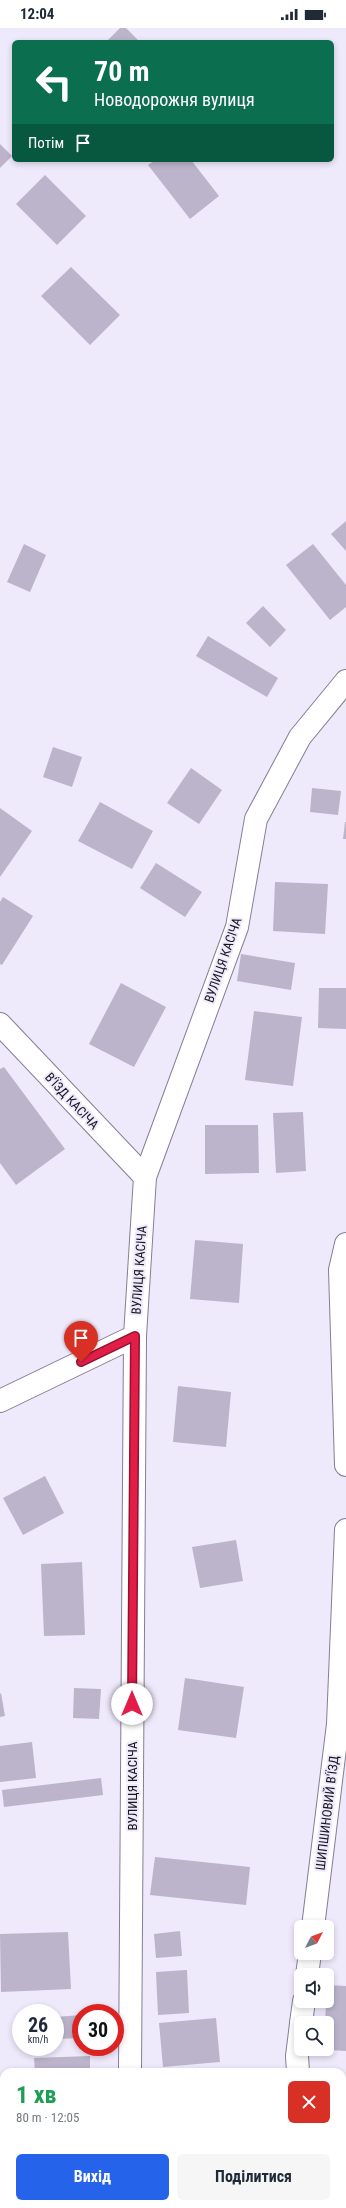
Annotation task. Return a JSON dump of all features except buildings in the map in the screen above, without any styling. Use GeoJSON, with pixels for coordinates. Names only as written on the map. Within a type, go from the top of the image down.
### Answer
{"type":"FeatureCollection","features":[{"type":"Feature","properties":{"kind":"street","name":"ВУЛИЦЯ КАСІЧА"},"geometry":{"type":"LineString","coordinates":[[130,2068],[135,1336],[145,1177],[237,927],[256,819],[300,737],[346,681]]}},
{"type":"Feature","properties":{"kind":"street","name":"В’ЇЗД КАСІЧА"},"geometry":{"type":"LineString","coordinates":[[0,1024],[145,1177]]}},
{"type":"Feature","properties":{"kind":"street"},"geometry":{"type":"LineString","coordinates":[[346,1244],[340,1270],[346,1465]]}},
{"type":"Feature","properties":{"kind":"street"},"geometry":{"type":"LineString","coordinates":[[0,1401],[135,1336]]}},
{"type":"Feature","properties":{"kind":"street","name":"ШИПШИНОВИЙ В'ЇЗД"},"geometry":{"type":"LineString","coordinates":[[314,1920],[338,1724],[346,1530]]}},
{"type":"Feature","properties":{"kind":"street"},"geometry":{"type":"LineString","coordinates":[[297,2056],[298,2068]]}},
{"type":"Feature","properties":{"kind":"route"},"geometry":{"type":"LineString","coordinates":[[81,1362],[135,1336],[132,1704]]}}]}
